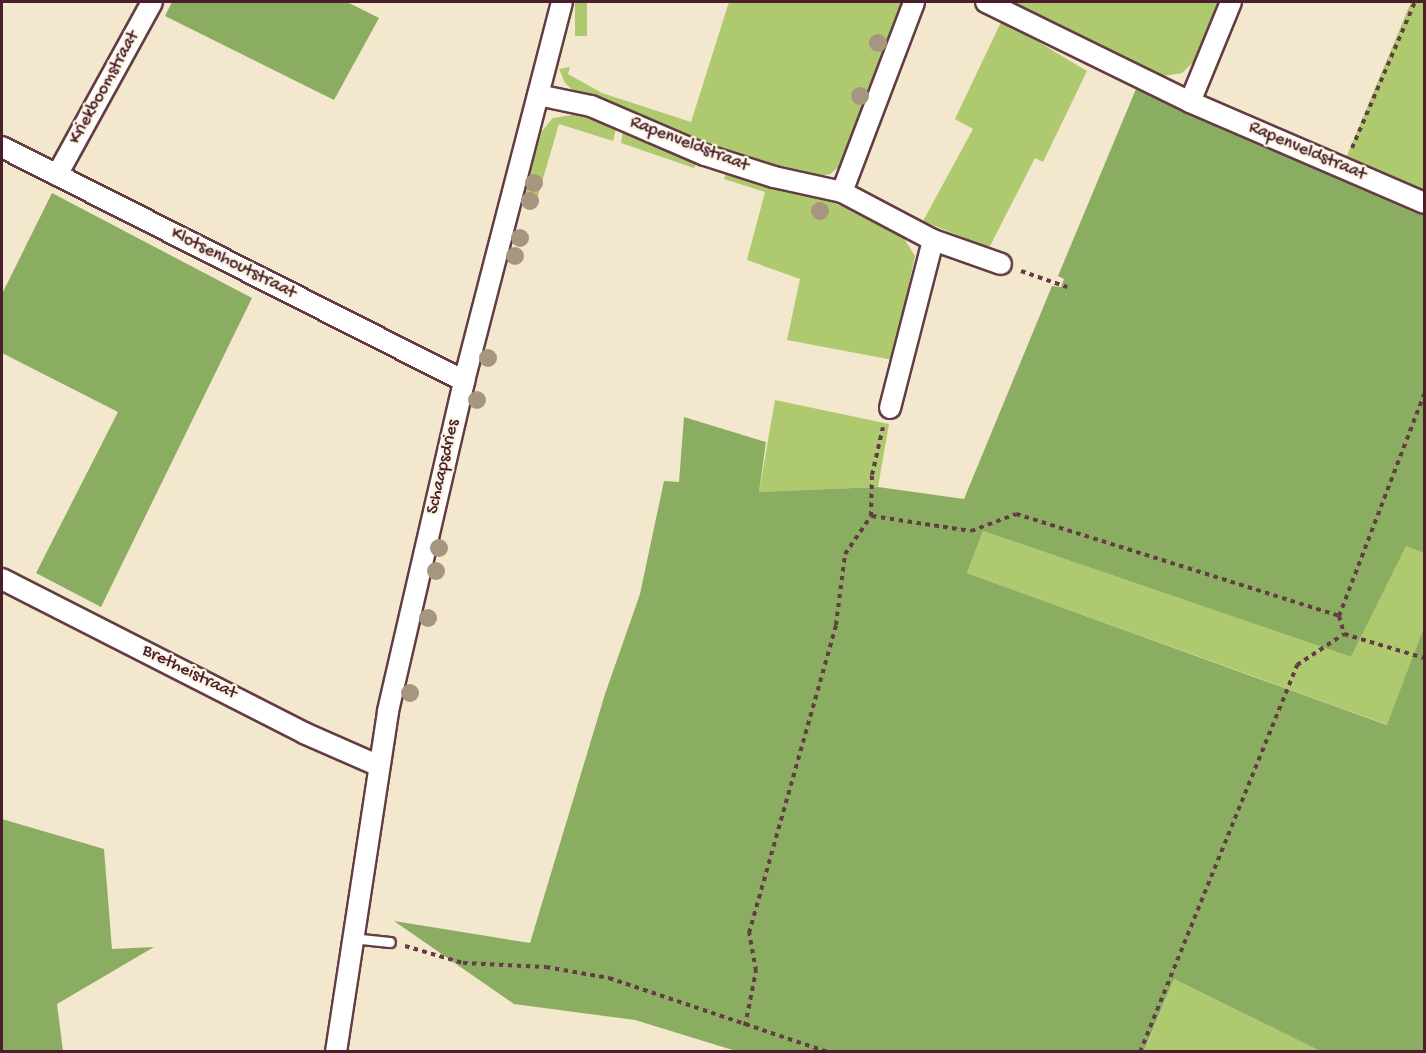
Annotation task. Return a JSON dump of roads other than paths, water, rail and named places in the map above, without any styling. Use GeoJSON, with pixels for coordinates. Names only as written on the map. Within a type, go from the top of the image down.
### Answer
{"type":"FeatureCollection","features":[{"type":"Feature","properties":{"kind":"street","name":"Kriekboomstraat"},"geometry":{"type":"LineString","coordinates":[[57,175],[152,2]]}},
{"type":"Feature","properties":{"kind":"street","name":"Schaapsdries"},"geometry":{"type":"LineString","coordinates":[[336,1052],[377,765],[464,381],[562,2]]}},
{"type":"Feature","properties":{"kind":"street"},"geometry":{"type":"LineString","coordinates":[[842,192],[914,2]]}},
{"type":"Feature","properties":{"kind":"street","name":"Rapenveldstraat"},"geometry":{"type":"LineString","coordinates":[[986,2],[1190,102],[1425,203]]}},
{"type":"Feature","properties":{"kind":"street"},"geometry":{"type":"LineString","coordinates":[[1190,102],[1232,2]]}},
{"type":"Feature","properties":{"kind":"street","name":"Rapenveldstraat"},"geometry":{"type":"LineString","coordinates":[[538,95],[591,106],[705,154],[774,177],[842,192],[933,240],[1001,264]]}},
{"type":"Feature","properties":{"kind":"street","name":"Klotsenhoutstraat"},"geometry":{"type":"LineString","coordinates":[[2,147],[464,381]]}},
{"type":"Feature","properties":{"kind":"street"},"geometry":{"type":"LineString","coordinates":[[890,408],[933,240]]}},
{"type":"Feature","properties":{"kind":"street","name":"Bretheistraat"},"geometry":{"type":"LineString","coordinates":[[2,579],[304,732],[377,765]]}},
{"type":"Feature","properties":{"kind":"lane"},"geometry":{"type":"LineString","coordinates":[[351,938],[390,942]]}}]}
